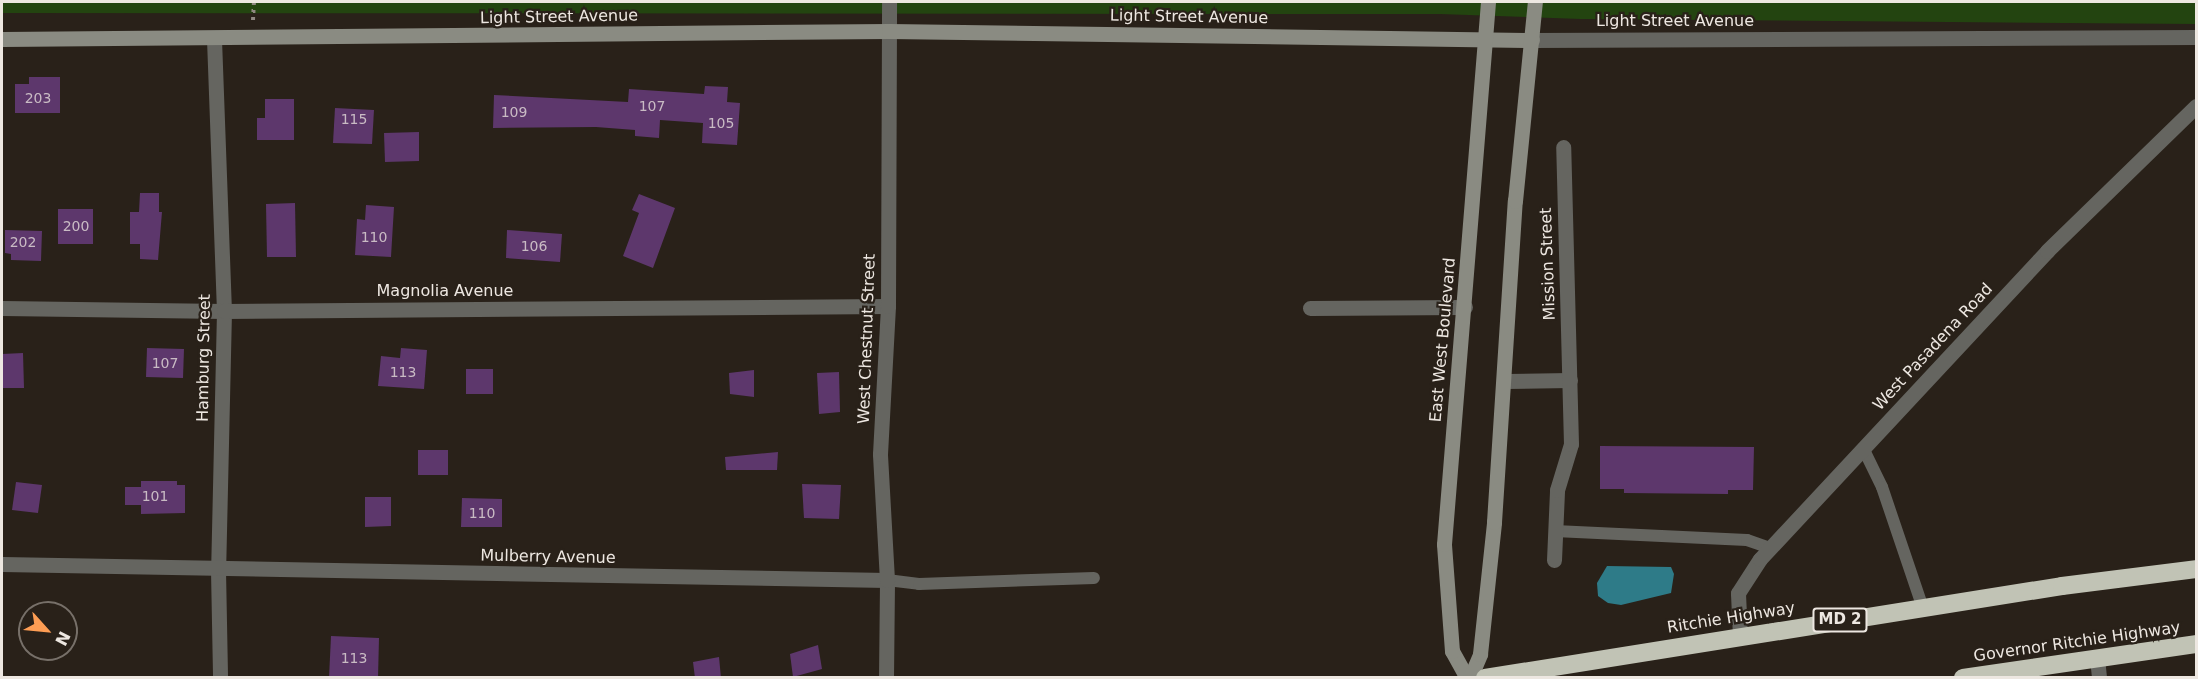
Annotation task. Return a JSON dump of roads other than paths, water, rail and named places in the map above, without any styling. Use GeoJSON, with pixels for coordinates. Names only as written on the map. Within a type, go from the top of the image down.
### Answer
{"type":"FeatureCollection","features":[{"type":"Feature","properties":{"kind":"highway","name":"Ritchie Highway"},"geometry":{"type":"LineString","coordinates":[[1485,678],[1740,636],[2196,569]]}},
{"type":"Feature","properties":{"kind":"highway","name":"Governor Ritchie Highway"},"geometry":{"type":"LineString","coordinates":[[1963,678],[2196,644]]}},
{"type":"Feature","properties":{"kind":"street","name":"West Chestnut Street"},"geometry":{"type":"LineString","coordinates":[[886,678],[887,580],[880,454],[888,306],[889,2]]}},
{"type":"Feature","properties":{"kind":"street","name":"East West Boulevard"},"geometry":{"type":"LineString","coordinates":[[1469,678],[1452,651],[1444,544],[1488,2]]}},
{"type":"Feature","properties":{"kind":"street","name":"East West Boulevard"},"geometry":{"type":"LineString","coordinates":[[1469,678],[1480,654],[1506,381],[1515,201],[1535,2]]}},
{"type":"Feature","properties":{"kind":"street","name":"Light Street Avenue"},"geometry":{"type":"LineString","coordinates":[[2,39],[214,39],[889,31],[1484,40],[2196,37]]}},
{"type":"Feature","properties":{"kind":"street","name":"Hamburg Street"},"geometry":{"type":"LineString","coordinates":[[214,39],[224,311],[218,570],[220,678]]}},
{"type":"Feature","properties":{"kind":"street","name":"West Pasadena Road"},"geometry":{"type":"LineString","coordinates":[[1740,636],[1738,593],[1770,548],[2047,251],[2196,106]]}},
{"type":"Feature","properties":{"kind":"street","name":"Mission Street"},"geometry":{"type":"LineString","coordinates":[[1554,560],[1557,489],[1571,444],[1563,147]]}},
{"type":"Feature","properties":{"kind":"street","name":"Magnolia Avenue"},"geometry":{"type":"LineString","coordinates":[[2,308],[224,311],[888,306]]}},
{"type":"Feature","properties":{"kind":"street"},"geometry":{"type":"LineString","coordinates":[[1310,308],[1465,307]]}},
{"type":"Feature","properties":{"kind":"street"},"geometry":{"type":"LineString","coordinates":[[1506,381],[1570,380]]}},
{"type":"Feature","properties":{"kind":"street","name":"Mulberry Avenue"},"geometry":{"type":"LineString","coordinates":[[2,564],[218,570],[887,580]]}},
{"type":"Feature","properties":{"kind":"street"},"geometry":{"type":"LineString","coordinates":[[2097,658],[2099,678]]}},
{"type":"Feature","properties":{"kind":"lane"},"geometry":{"type":"LineString","coordinates":[[1863,448],[1882,487],[1923,608]]}},
{"type":"Feature","properties":{"kind":"lane"},"geometry":{"type":"LineString","coordinates":[[1555,531],[1748,540],[1770,548]]}},
{"type":"Feature","properties":{"kind":"lane","name":"Mulberry Avenue"},"geometry":{"type":"LineString","coordinates":[[887,580],[919,585],[1094,578]]}},
{"type":"Feature","properties":{"kind":"water"},"geometry":{"type":"Polygon","coordinates":[[[1607,566],[1671,567],[1674,574],[1671,593],[1621,605],[1608,603],[1598,596],[1597,583],[1607,566]]]}}]}
